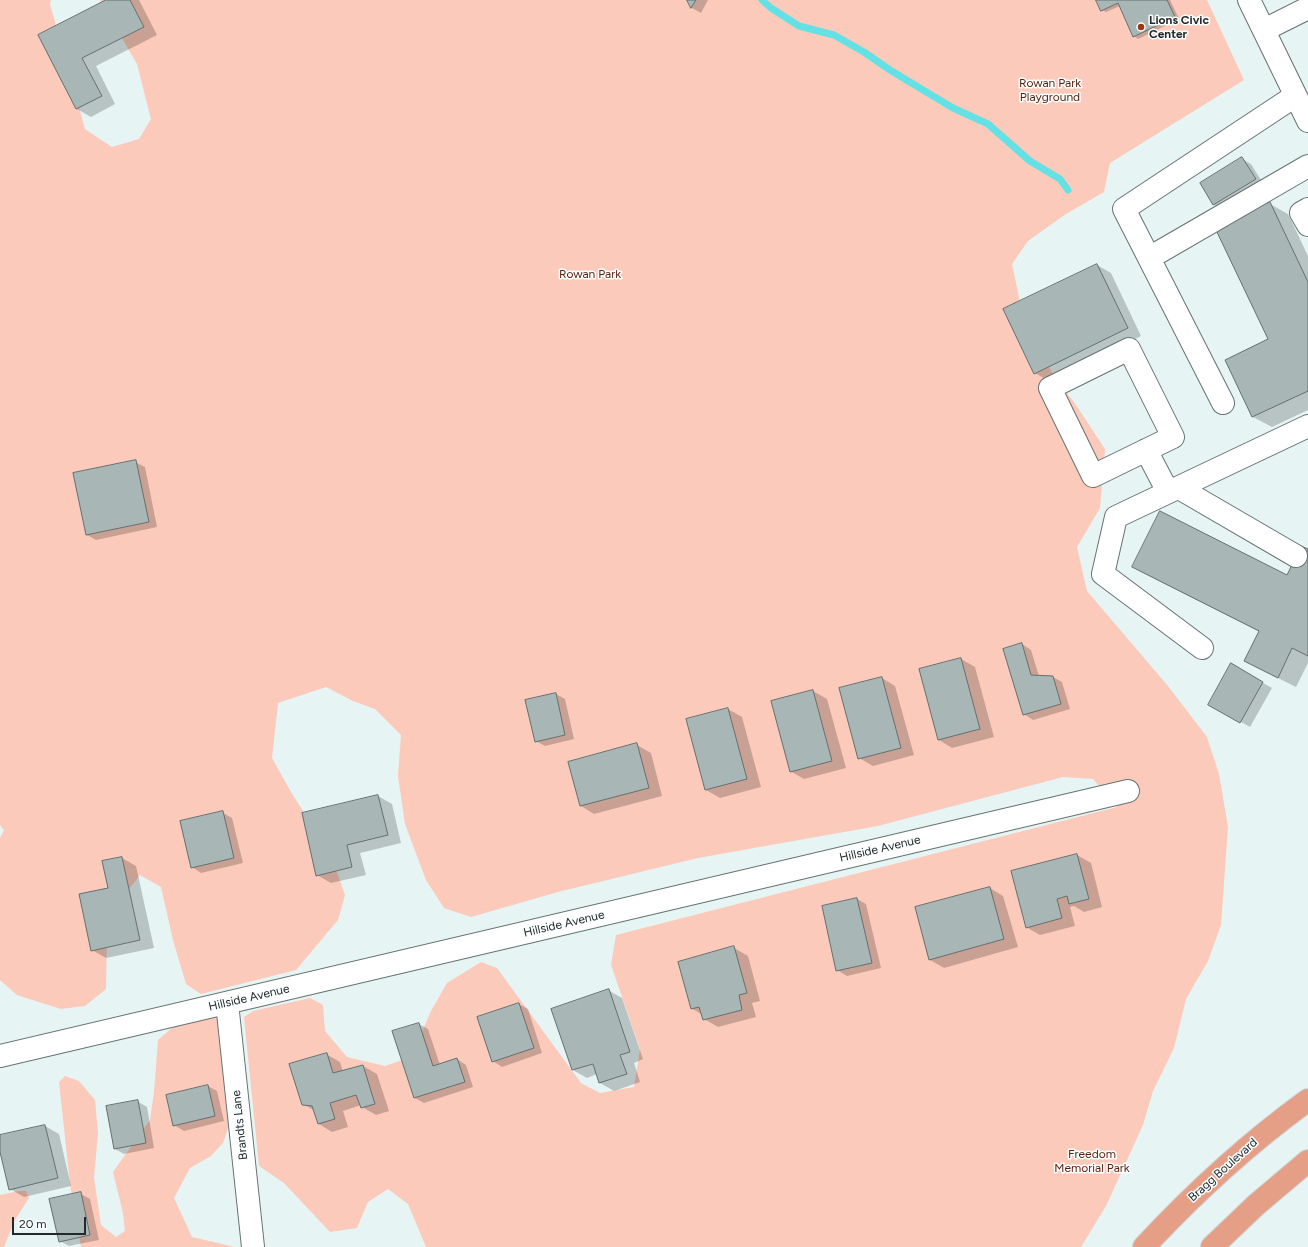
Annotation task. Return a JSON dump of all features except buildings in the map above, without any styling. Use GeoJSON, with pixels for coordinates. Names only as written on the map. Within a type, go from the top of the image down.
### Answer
{"type":"FeatureCollection","features":[{"type":"Feature","properties":{"kind":"main road","name":"Bragg Boulevard"},"geometry":{"type":"LineString","coordinates":[[1144,1247],[1196,1193],[1252,1142],[1308,1100]]}},
{"type":"Feature","properties":{"kind":"main road"},"geometry":{"type":"LineString","coordinates":[[1212,1247],[1256,1204],[1308,1161]]}},
{"type":"Feature","properties":{"kind":"street"},"geometry":{"type":"LineString","coordinates":[[1249,0],[1308,121]]}},
{"type":"Feature","properties":{"kind":"street"},"geometry":{"type":"LineString","coordinates":[[1264,30],[1308,8]]}},
{"type":"Feature","properties":{"kind":"street"},"geometry":{"type":"LineString","coordinates":[[1223,403],[1124,209],[1296,96]]}},
{"type":"Feature","properties":{"kind":"street"},"geometry":{"type":"LineString","coordinates":[[1149,258],[1308,166]]}},
{"type":"Feature","properties":{"kind":"street"},"geometry":{"type":"LineString","coordinates":[[1308,209],[1301,213],[1308,226]]}},
{"type":"Feature","properties":{"kind":"street"},"geometry":{"type":"LineString","coordinates":[[1129,349],[1173,437],[1146,450],[1093,476],[1050,388],[1129,349]]}},
{"type":"Feature","properties":{"kind":"street"},"geometry":{"type":"LineString","coordinates":[[1202,648],[1103,574],[1116,517],[1308,426]]}},
{"type":"Feature","properties":{"kind":"street"},"geometry":{"type":"LineString","coordinates":[[1146,450],[1173,490],[1296,556]]}},
{"type":"Feature","properties":{"kind":"street","name":"Hillside Avenue"},"geometry":{"type":"LineString","coordinates":[[0,1056],[1128,791]]}},
{"type":"Feature","properties":{"kind":"street","name":"Brandts Lane"},"geometry":{"type":"LineString","coordinates":[[227,1003],[252,1247]]}},
{"type":"Feature","properties":{"kind":"green space"},"geometry":{"type":"Polygon","coordinates":[[[0,0],[51,0],[50,4],[85,129],[112,147],[139,139],[151,119],[137,64],[100,0],[1207,0],[1244,80],[1110,163],[1104,192],[1066,214],[1028,241],[1012,264],[1024,321],[1054,376],[1076,405],[1105,449],[1100,508],[1077,547],[1087,591],[1168,686],[1207,737],[1219,774],[1228,827],[1221,925],[1208,961],[1186,999],[1174,1048],[1153,1091],[1143,1125],[1106,1206],[1081,1247],[426,1247],[408,1204],[388,1189],[368,1202],[357,1228],[330,1232],[284,1183],[259,1166],[244,1017],[253,1011],[310,998],[323,1005],[325,1031],[347,1057],[385,1066],[411,1057],[431,1011],[447,983],[481,962],[497,968],[581,1083],[600,1093],[634,1087],[640,1049],[611,965],[616,935],[1117,807],[1093,779],[1063,777],[878,826],[698,858],[558,892],[471,917],[444,908],[426,880],[405,824],[398,776],[401,735],[375,709],[353,701],[326,687],[278,703],[272,758],[291,792],[331,855],[345,895],[338,920],[296,970],[201,994],[186,984],[173,940],[161,887],[140,875],[118,903],[107,931],[106,989],[85,1006],[61,1009],[17,995],[0,980],[0,838],[4,830],[0,825],[0,0]]]}},
{"type":"Feature","properties":{"kind":"green space"},"geometry":{"type":"Polygon","coordinates":[[[208,1017],[219,1019],[230,1122],[223,1143],[211,1156],[190,1168],[174,1198],[192,1237],[235,1247],[81,1247],[70,1184],[59,1082],[65,1076],[79,1081],[95,1100],[98,1133],[94,1178],[101,1225],[116,1237],[125,1231],[123,1213],[113,1172],[150,1120],[158,1040],[173,1027],[208,1017]]]}},
{"type":"Feature","properties":{"kind":"green space"},"geometry":{"type":"Polygon","coordinates":[[[26,1191],[29,1198],[15,1220],[4,1247],[0,1247],[0,1195],[26,1191]]]}},
{"type":"Feature","properties":{"kind":"waterway"},"geometry":{"type":"LineString","coordinates":[[762,0],[771,8],[799,26],[834,35],[953,108],[988,124],[1030,161],[1060,179],[1068,190]]}},
{"type":"Feature","properties":{"kind":"place","name":"Lions Civic Center"},"geometry":{"type":"Point","coordinates":[1141,27]}},
{"type":"Feature","properties":{"kind":"park label","name":"Rowan Park Playground"},"geometry":{"type":"Point","coordinates":[1050,90]}},
{"type":"Feature","properties":{"kind":"park label","name":"Rowan Park"},"geometry":{"type":"Point","coordinates":[590,274]}},
{"type":"Feature","properties":{"kind":"park label","name":"Freedom Memorial Park"},"geometry":{"type":"Point","coordinates":[1092,1161]}}]}
